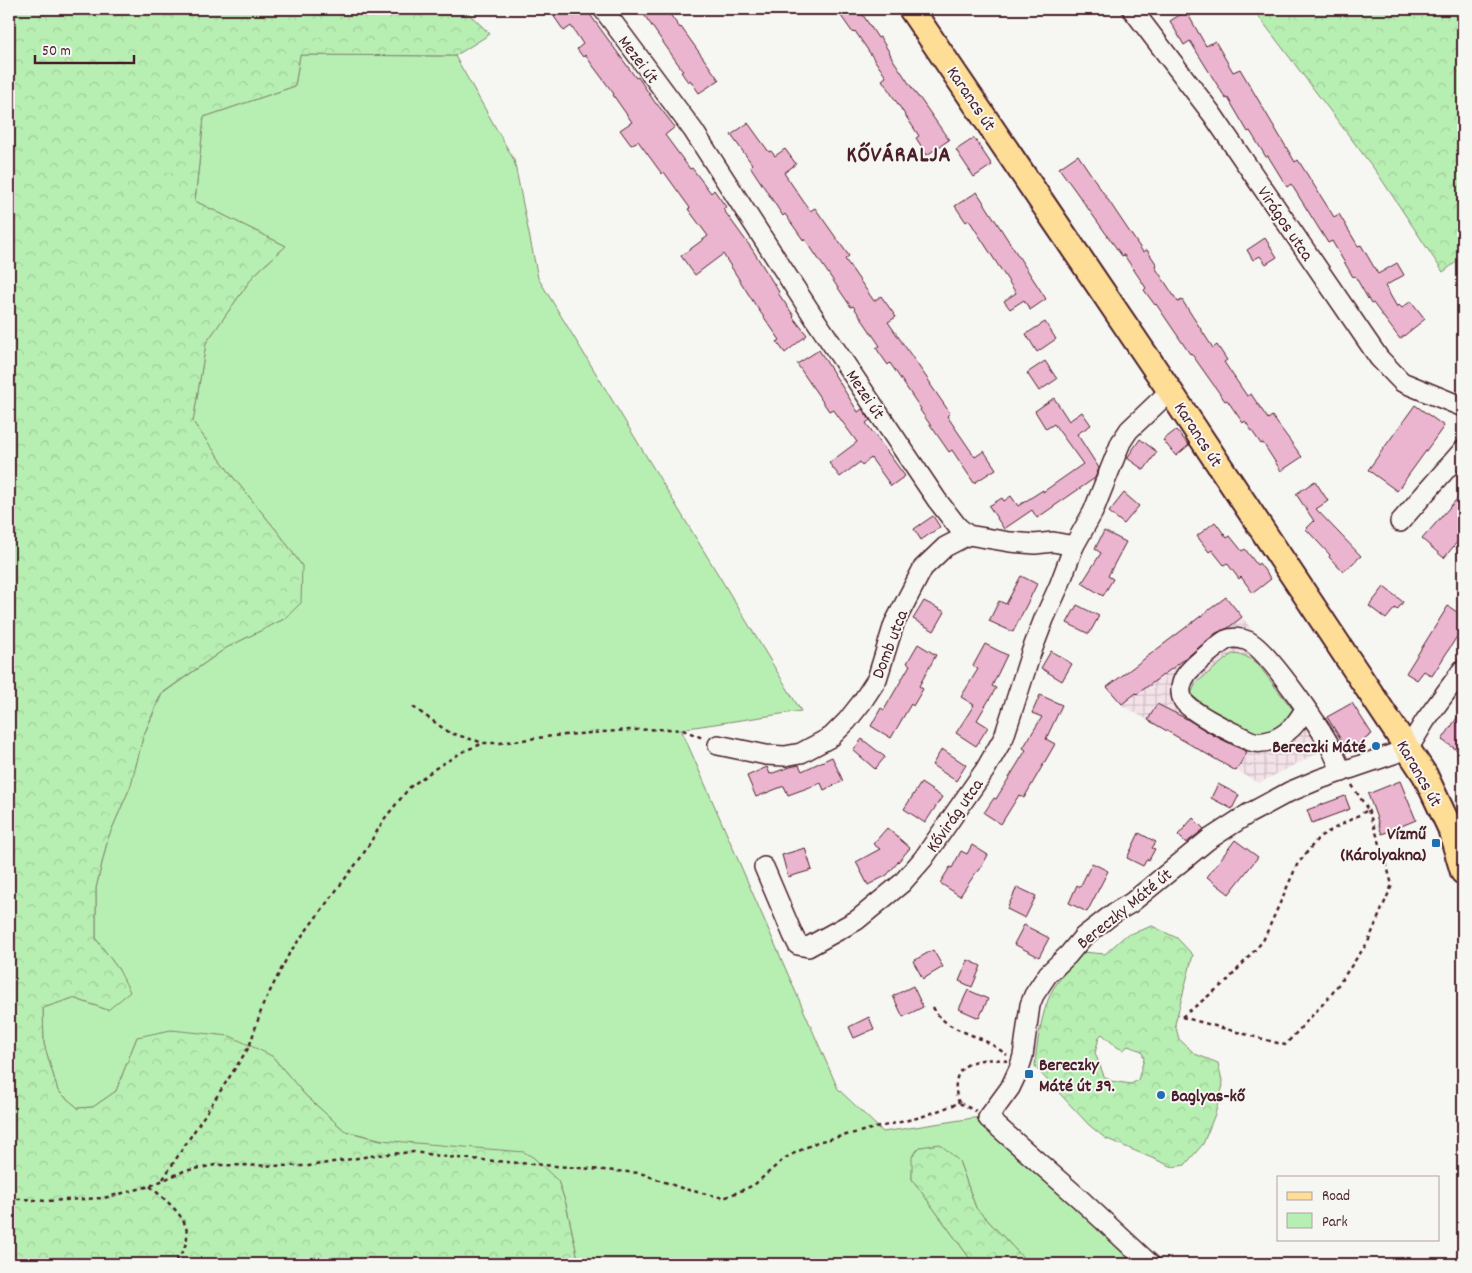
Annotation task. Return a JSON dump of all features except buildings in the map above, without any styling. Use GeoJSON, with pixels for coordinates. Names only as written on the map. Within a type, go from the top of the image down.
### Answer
{"type":"FeatureCollection","features":[{"type":"Feature","properties":{"kind":"main road","name":"Karancs út"},"geometry":{"type":"LineString","coordinates":[[911,9],[1170,391],[1425,775],[1447,821],[1463,872]]}},
{"type":"Feature","properties":{"kind":"street","name":"Mezei út"},"geometry":{"type":"LineString","coordinates":[[603,9],[693,130],[817,322],[937,500],[958,527],[968,535]]}},
{"type":"Feature","properties":{"kind":"street","name":"Virágos utca"},"geometry":{"type":"LineString","coordinates":[[1132,9],[1212,114],[1379,358],[1402,382],[1463,407]]}},
{"type":"Feature","properties":{"kind":"street"},"geometry":{"type":"LineString","coordinates":[[968,535],[1010,542],[1035,544],[1054,542],[1074,546],[1093,512],[1121,442],[1129,430],[1170,391]]}},
{"type":"Feature","properties":{"kind":"street"},"geometry":{"type":"LineString","coordinates":[[1400,522],[1463,450]]}},
{"type":"Feature","properties":{"kind":"street","name":"Domb utca"},"geometry":{"type":"LineString","coordinates":[[718,744],[766,756],[785,756],[801,753],[831,737],[847,721],[877,679],[894,624],[923,568],[945,547],[968,535]]}},
{"type":"Feature","properties":{"kind":"street","name":"Kővirág utca"},"geometry":{"type":"LineString","coordinates":[[764,867],[798,946],[802,947],[808,947],[857,920],[902,884],[923,860],[985,770],[1004,737],[1031,654],[1074,546]]}},
{"type":"Feature","properties":{"kind":"street"},"geometry":{"type":"LineString","coordinates":[[1306,709],[1290,730],[1276,738],[1262,742],[1253,742],[1231,732],[1189,707],[1183,701],[1181,685],[1186,674],[1227,639],[1240,638],[1249,641],[1257,646],[1270,660],[1306,709],[1330,747],[1342,772]]}},
{"type":"Feature","properties":{"kind":"street"},"geometry":{"type":"LineString","coordinates":[[1408,749],[1424,721],[1463,669]]}},
{"type":"Feature","properties":{"kind":"street","name":"Bereczky Máté út"},"geometry":{"type":"LineString","coordinates":[[988,1118],[1010,1088],[1020,1065],[1030,1005],[1034,995],[1048,974],[1083,937],[1130,903],[1208,840],[1248,814],[1289,792],[1320,779],[1408,749]]}},
{"type":"Feature","properties":{"kind":"street"},"geometry":{"type":"LineString","coordinates":[[988,1118],[1150,1264]]}},
{"type":"Feature","properties":{"kind":"path"},"geometry":{"type":"LineString","coordinates":[[413,707],[450,733],[484,743],[630,730],[668,729],[683,730],[718,744]]}},
{"type":"Feature","properties":{"kind":"path"},"geometry":{"type":"LineString","coordinates":[[162,1180],[249,1048],[263,1005],[290,952],[362,856],[385,818],[410,787],[464,751],[484,743]]}},
{"type":"Feature","properties":{"kind":"path"},"geometry":{"type":"LineString","coordinates":[[1342,772],[1368,810],[1392,885],[1368,942],[1331,995],[1285,1045],[1182,1017],[1228,980],[1263,941],[1296,864],[1319,837],[1368,810]]}},
{"type":"Feature","properties":{"kind":"path"},"geometry":{"type":"LineString","coordinates":[[932,1007],[943,1021],[983,1040],[1005,1053],[1020,1065]]}},
{"type":"Feature","properties":{"kind":"path"},"geometry":{"type":"LineString","coordinates":[[959,1103],[956,1084],[958,1075],[964,1067],[972,1062],[987,1059],[1020,1065]]}},
{"type":"Feature","properties":{"kind":"path"},"geometry":{"type":"LineString","coordinates":[[9,1198],[46,1201],[104,1198],[150,1186],[184,1171],[215,1165],[309,1166],[376,1155],[414,1152],[447,1157],[640,1173],[684,1189],[724,1198],[754,1186],[785,1158],[817,1142],[921,1117],[959,1103],[988,1118]]}},
{"type":"Feature","properties":{"kind":"path"},"geometry":{"type":"LineString","coordinates":[[150,1186],[178,1212],[187,1226],[186,1241],[182,1255],[173,1264]]}},
{"type":"Feature","properties":{"kind":"shaded area"},"geometry":{"type":"Polygon","coordinates":[[[1226,597],[1315,709],[1327,717],[1352,703],[1372,734],[1348,751],[1330,747],[1259,783],[1123,706],[1107,687],[1226,597]]]}},
{"type":"Feature","properties":{"kind":"green space"},"geometry":{"type":"Polygon","coordinates":[[[9,9],[464,9],[490,34],[455,56],[300,55],[295,86],[204,117],[195,201],[286,246],[254,275],[206,343],[193,422],[302,566],[301,603],[284,619],[226,648],[161,694],[143,737],[131,785],[108,838],[96,888],[96,939],[119,970],[130,992],[108,1010],[73,998],[43,1008],[44,1044],[58,1091],[78,1108],[93,1107],[116,1091],[137,1037],[171,1030],[230,1036],[272,1056],[305,1095],[345,1131],[380,1140],[524,1152],[534,1158],[558,1181],[566,1204],[579,1264],[9,1264],[9,9]]]}},
{"type":"Feature","properties":{"kind":"green space"},"geometry":{"type":"Polygon","coordinates":[[[1253,9],[1463,9],[1463,257],[1443,272],[1378,174],[1253,9]]]}},
{"type":"Feature","properties":{"kind":"green space"},"geometry":{"type":"Polygon","coordinates":[[[300,55],[455,56],[514,160],[538,278],[801,711],[681,729],[838,1089],[883,1132],[980,1117],[1137,1264],[1029,1264],[976,1208],[959,1161],[920,1147],[913,1156],[912,1179],[974,1264],[579,1264],[566,1204],[558,1181],[345,1131],[305,1095],[272,1056],[137,1037],[116,1091],[93,1107],[78,1108],[58,1091],[44,1044],[43,1008],[73,998],[108,1010],[119,970],[96,939],[96,888],[108,838],[131,785],[143,737],[162,694],[226,648],[284,619],[302,566],[193,422],[206,343],[254,275],[286,246],[195,201],[204,117],[295,86],[300,55]]]}},
{"type":"Feature","properties":{"kind":"green space"},"geometry":{"type":"Polygon","coordinates":[[[1232,654],[1243,655],[1256,662],[1294,711],[1292,719],[1261,739],[1197,713],[1191,694],[1196,683],[1232,654]]]}},
{"type":"Feature","properties":{"kind":"green space"},"geometry":{"type":"Polygon","coordinates":[[[1152,926],[1177,938],[1193,955],[1175,1024],[1179,1039],[1195,1054],[1218,1063],[1223,1085],[1215,1114],[1203,1144],[1185,1165],[1173,1167],[1105,1138],[1089,1125],[1035,1067],[1042,1019],[1053,988],[1082,952],[1105,954],[1125,936],[1152,926]],[[1102,1034],[1099,1037],[1095,1053],[1104,1076],[1111,1081],[1131,1084],[1138,1080],[1144,1059],[1142,1051],[1128,1046],[1123,1050],[1102,1034]]]}},
{"type":"Feature","properties":{"kind":"green space"},"geometry":{"type":"Polygon","coordinates":[[[940,1144],[959,1161],[976,1208],[1029,1264],[974,1264],[912,1179],[912,1156],[920,1147],[940,1144]]]}},
{"type":"Feature","properties":{"kind":"place","name":"Bereczki Máté"},"geometry":{"type":"Point","coordinates":[1376,746]}},
{"type":"Feature","properties":{"kind":"place","name":"Vízmű (Károlyakna)"},"geometry":{"type":"Point","coordinates":[1436,843]}},
{"type":"Feature","properties":{"kind":"place","name":"Bereczky Máté út 39."},"geometry":{"type":"Point","coordinates":[1029,1074]}},
{"type":"Feature","properties":{"kind":"place","name":"Baglyas-kő"},"geometry":{"type":"Point","coordinates":[1161,1095]}},
{"type":"Feature","properties":{"kind":"district","name":"KŐVÁRALJA"},"geometry":{"type":"Point","coordinates":[899,153]}}]}
